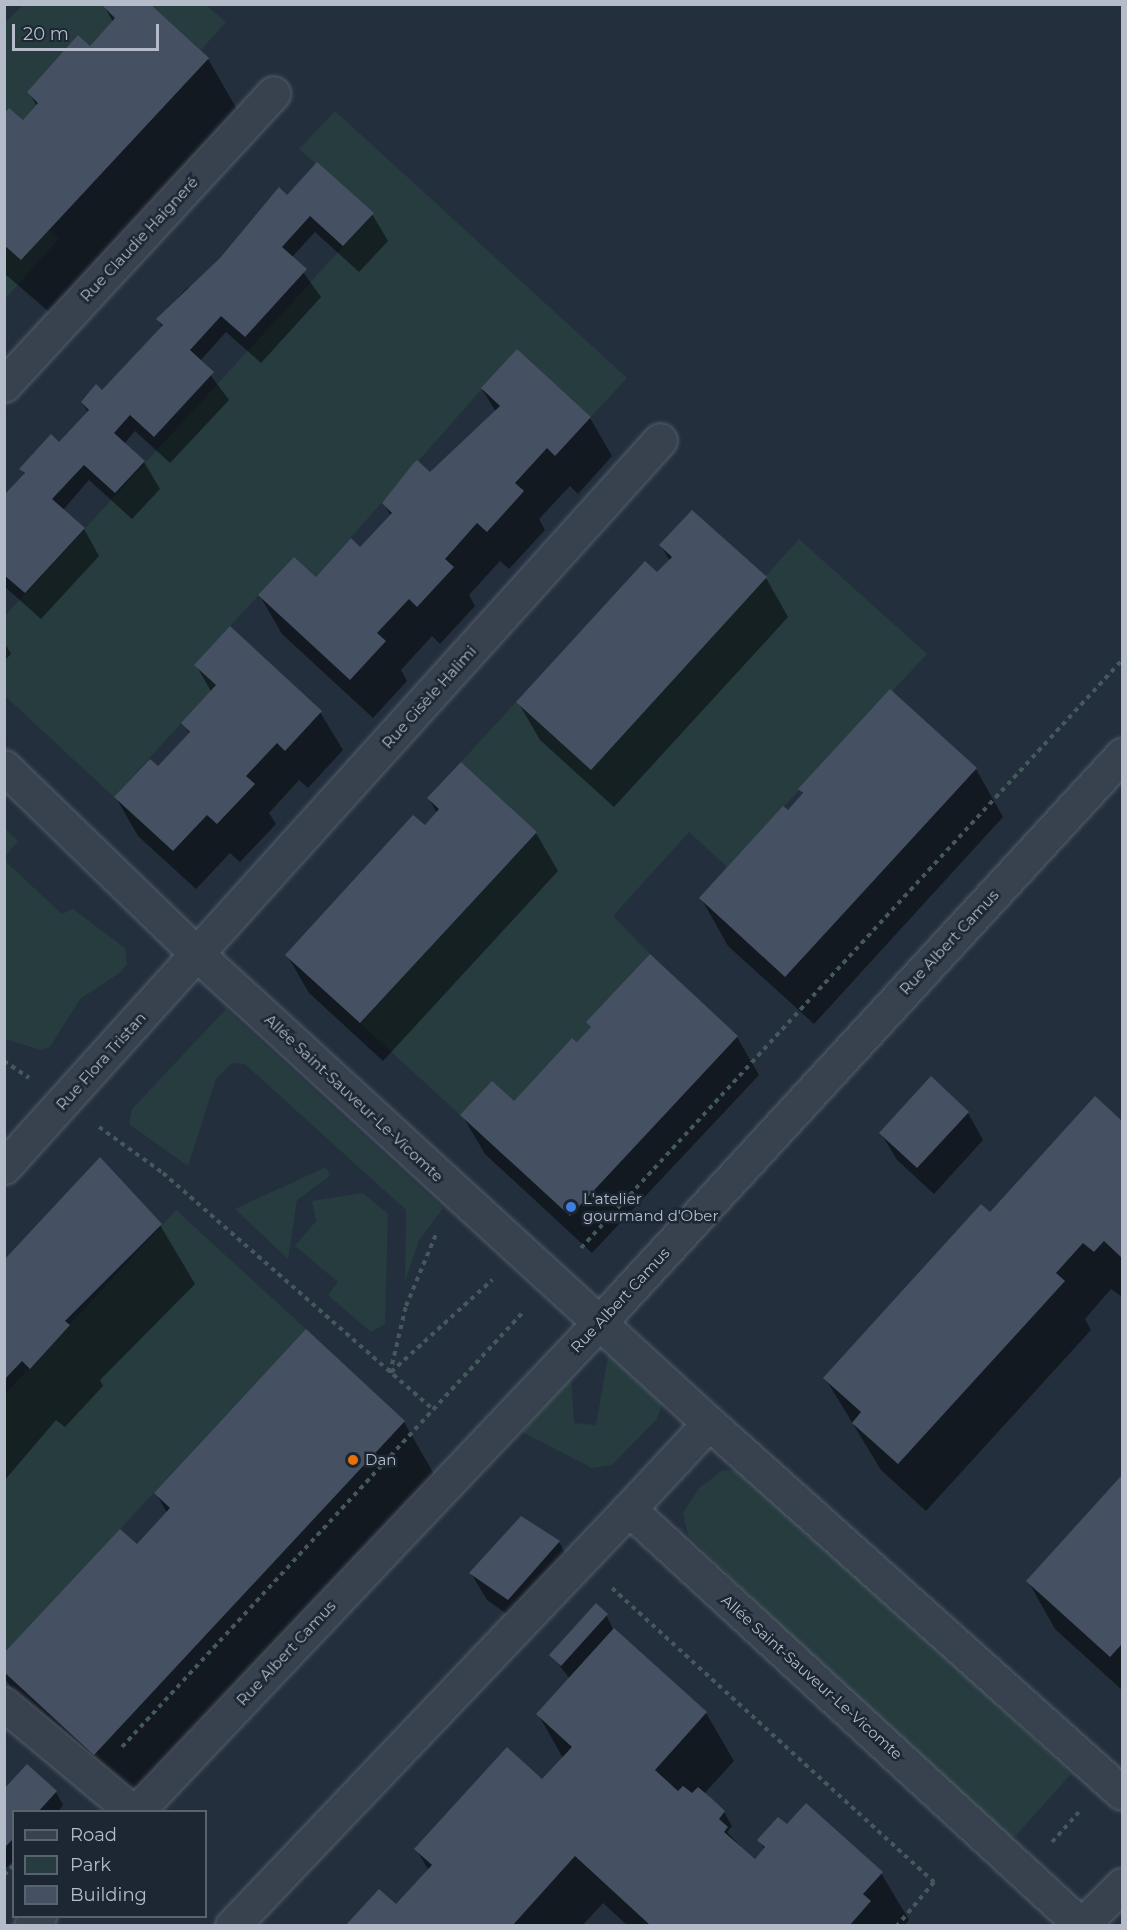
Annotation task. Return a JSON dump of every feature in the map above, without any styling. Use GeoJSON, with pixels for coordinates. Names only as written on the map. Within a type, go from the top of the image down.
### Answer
{"type":"FeatureCollection","features":[{"type":"Feature","properties":{"kind":"street","name":"Rue Claudie Haigneré"},"geometry":{"type":"LineString","coordinates":[[4,386],[273,93]]}},
{"type":"Feature","properties":{"kind":"street","name":"Rue Gisèle Halimi"},"geometry":{"type":"LineString","coordinates":[[198,955],[660,440]]}},
{"type":"Feature","properties":{"kind":"street","name":"Rue Albert Camus"},"geometry":{"type":"LineString","coordinates":[[136,1810],[598,1324],[1122,755]]}},
{"type":"Feature","properties":{"kind":"street","name":"Allée Saint-Sauveur-Le-Vicomte"},"geometry":{"type":"LineString","coordinates":[[4,767],[198,955],[551,1281],[1115,1786]]}},
{"type":"Feature","properties":{"kind":"street","name":"Rue Flora Tristan"},"geometry":{"type":"LineString","coordinates":[[4,1167],[198,955]]}},
{"type":"Feature","properties":{"kind":"street"},"geometry":{"type":"LineString","coordinates":[[232,1926],[709,1423]]}},
{"type":"Feature","properties":{"kind":"street","name":"Allée Saint-Sauveur-Le-Vicomte"},"geometry":{"type":"LineString","coordinates":[[629,1509],[1082,1925],[1122,1885]]}},
{"type":"Feature","properties":{"kind":"street"},"geometry":{"type":"LineString","coordinates":[[7,1692],[93,1778],[132,1810]]}},
{"type":"Feature","properties":{"kind":"path"},"geometry":{"type":"LineString","coordinates":[[93,1778],[1122,660]]}},
{"type":"Feature","properties":{"kind":"path"},"geometry":{"type":"LineString","coordinates":[[4,1061],[163,1173],[433,1410]]}},
{"type":"Feature","properties":{"kind":"path"},"geometry":{"type":"LineString","coordinates":[[390,1373],[426,1248],[461,1197]]}},
{"type":"Feature","properties":{"kind":"path"},"geometry":{"type":"LineString","coordinates":[[390,1373],[521,1253]]}},
{"type":"Feature","properties":{"kind":"path"},"geometry":{"type":"LineString","coordinates":[[580,1559],[934,1882],[897,1926]]}},
{"type":"Feature","properties":{"kind":"path"},"geometry":{"type":"LineString","coordinates":[[1025,1872],[1115,1786]]}},
{"type":"Feature","properties":{"kind":"green space"},"geometry":{"type":"Polygon","coordinates":[[[23,5],[103,5],[115,18],[90,46],[78,35],[27,92],[38,103],[23,120],[9,108],[5,113],[5,23],[23,5]]]}},
{"type":"Feature","properties":{"kind":"green space"},"geometry":{"type":"Polygon","coordinates":[[[150,5],[206,5],[226,22],[201,50],[150,5]]]}},
{"type":"Feature","properties":{"kind":"green space"},"geometry":{"type":"Polygon","coordinates":[[[335,111],[627,378],[591,417],[517,349],[316,577],[294,557],[194,665],[216,685],[114,797],[5,696],[4,617],[373,214],[299,149],[335,111]]]}},
{"type":"Feature","properties":{"kind":"green space"},"geometry":{"type":"Polygon","coordinates":[[[48,229],[59,239],[5,299],[5,245],[48,229]]]}},
{"type":"Feature","properties":{"kind":"green space"},"geometry":{"type":"Polygon","coordinates":[[[799,539],[927,654],[727,867],[689,832],[613,916],[650,954],[587,1021],[591,1027],[577,1042],[572,1038],[514,1101],[460,1115],[360,1023],[537,832],[461,762],[516,702],[591,769],[799,539]]]}},
{"type":"Feature","properties":{"kind":"green space"},"geometry":{"type":"Polygon","coordinates":[[[5,829],[18,841],[5,857],[5,829]]]}},
{"type":"Feature","properties":{"kind":"green space"},"geometry":{"type":"Polygon","coordinates":[[[5,861],[62,914],[73,909],[125,948],[127,964],[121,972],[80,999],[50,1047],[41,1050],[5,1039],[5,861]]]}},
{"type":"Feature","properties":{"kind":"green space"},"geometry":{"type":"Polygon","coordinates":[[[226,1009],[443,1208],[419,1241],[405,1281],[406,1210],[245,1064],[232,1063],[216,1079],[188,1166],[129,1124],[132,1109],[226,1009]]]}},
{"type":"Feature","properties":{"kind":"green space"},"geometry":{"type":"Polygon","coordinates":[[[326,1167],[330,1176],[297,1200],[288,1259],[235,1209],[326,1167]]]}},
{"type":"Feature","properties":{"kind":"green space"},"geometry":{"type":"Polygon","coordinates":[[[363,1193],[388,1214],[385,1324],[371,1332],[328,1295],[338,1282],[295,1246],[316,1221],[312,1201],[363,1193]]]}},
{"type":"Feature","properties":{"kind":"green space"},"geometry":{"type":"Polygon","coordinates":[[[176,1210],[306,1329],[5,1653],[4,1395],[176,1210]]]}},
{"type":"Feature","properties":{"kind":"green space"},"geometry":{"type":"Polygon","coordinates":[[[609,1351],[658,1391],[662,1404],[657,1419],[612,1465],[592,1468],[522,1432],[571,1377],[574,1423],[596,1425],[609,1351]]]}},
{"type":"Feature","properties":{"kind":"green space"},"geometry":{"type":"Polygon","coordinates":[[[723,1470],[751,1472],[1071,1774],[1011,1841],[867,1711],[688,1535],[683,1513],[699,1488],[723,1470]]]}},
{"type":"Feature","properties":{"kind":"building"},"geometry":{"type":"Polygon","coordinates":[[[101,4],[150,4],[209,58],[21,260],[4,245],[4,113],[9,108],[23,120],[38,103],[27,92],[78,35],[90,46],[115,18],[101,4]]]}},
{"type":"Feature","properties":{"kind":"building"},"geometry":{"type":"Polygon","coordinates":[[[317,162],[374,213],[343,246],[310,216],[282,247],[307,269],[245,337],[221,316],[190,350],[214,372],[154,437],[130,415],[114,433],[145,461],[115,493],[84,465],[52,499],[85,528],[25,593],[4,575],[4,495],[25,473],[19,469],[51,434],[59,442],[89,410],[81,402],[96,384],[102,390],[163,325],[156,319],[220,258],[279,187],[287,195],[317,162]]]}},
{"type":"Feature","properties":{"kind":"building"},"geometry":{"type":"Polygon","coordinates":[[[517,349],[591,417],[555,456],[547,448],[515,483],[524,491],[487,532],[477,523],[445,559],[454,567],[417,607],[409,599],[377,633],[386,641],[350,680],[258,595],[294,557],[316,577],[351,538],[360,547],[392,513],[382,503],[413,464],[417,460],[430,472],[500,406],[481,388],[517,349]]]}},
{"type":"Feature","properties":{"kind":"building"},"geometry":{"type":"Polygon","coordinates":[[[692,510],[767,577],[591,770],[516,702],[645,561],[657,572],[672,557],[659,545],[692,510]]]}},
{"type":"Feature","properties":{"kind":"building"},"geometry":{"type":"Polygon","coordinates":[[[230,626],[322,711],[285,751],[277,743],[246,776],[255,784],[217,824],[207,815],[173,851],[114,797],[150,759],[158,766],[190,732],[181,723],[216,685],[194,665],[230,626]]]}},
{"type":"Feature","properties":{"kind":"building"},"geometry":{"type":"Polygon","coordinates":[[[890,689],[977,768],[785,977],[699,898],[783,806],[788,810],[803,793],[798,789],[890,689]]]}},
{"type":"Feature","properties":{"kind":"building"},"geometry":{"type":"Polygon","coordinates":[[[461,762],[537,832],[360,1023],[285,955],[413,815],[425,825],[439,809],[427,798],[461,762]]]}},
{"type":"Feature","properties":{"kind":"building"},"geometry":{"type":"Polygon","coordinates":[[[650,954],[738,1036],[570,1216],[460,1115],[492,1081],[514,1101],[572,1038],[577,1042],[591,1027],[586,1022],[650,954]]]}},
{"type":"Feature","properties":{"kind":"building"},"geometry":{"type":"Polygon","coordinates":[[[931,1076],[969,1112],[917,1168],[879,1133],[931,1076]]]}},
{"type":"Feature","properties":{"kind":"building"},"geometry":{"type":"Polygon","coordinates":[[[1095,1096],[1122,1121],[1122,1258],[1104,1241],[1094,1252],[1083,1243],[1056,1273],[1065,1281],[898,1464],[852,1423],[861,1412],[823,1378],[981,1204],[990,1212],[1095,1096]]]}},
{"type":"Feature","properties":{"kind":"building"},"geometry":{"type":"Polygon","coordinates":[[[100,1157],[162,1224],[65,1321],[70,1325],[30,1369],[22,1361],[4,1380],[4,1260],[100,1157]]]}},
{"type":"Feature","properties":{"kind":"building"},"geometry":{"type":"Polygon","coordinates":[[[306,1329],[405,1421],[94,1755],[4,1672],[4,1653],[120,1529],[137,1544],[170,1508],[154,1493],[306,1329]]]}},
{"type":"Feature","properties":{"kind":"building"},"geometry":{"type":"Polygon","coordinates":[[[1122,1475],[1122,1644],[1110,1657],[1026,1581],[1122,1475]]]}},
{"type":"Feature","properties":{"kind":"building"},"geometry":{"type":"Polygon","coordinates":[[[521,1516],[560,1541],[508,1600],[469,1573],[521,1516]]]}},
{"type":"Feature","properties":{"kind":"building"},"geometry":{"type":"Polygon","coordinates":[[[596,1603],[608,1614],[561,1666],[549,1655],[596,1603]]]}},
{"type":"Feature","properties":{"kind":"building"},"geometry":{"type":"Polygon","coordinates":[[[614,1628],[707,1712],[655,1770],[678,1791],[683,1786],[692,1793],[698,1787],[711,1798],[725,1811],[719,1819],[728,1827],[724,1832],[755,1859],[765,1847],[757,1840],[778,1817],[787,1824],[806,1803],[883,1872],[863,1894],[871,1901],[849,1926],[651,1926],[575,1856],[512,1926],[345,1926],[379,1889],[396,1904],[432,1865],[414,1849],[507,1747],[542,1779],[572,1747],[536,1714],[614,1628]]]}},
{"type":"Feature","properties":{"kind":"building"},"geometry":{"type":"Polygon","coordinates":[[[27,1764],[57,1791],[40,1810],[12,1810],[12,1840],[4,1848],[4,1789],[27,1764]]]}},
{"type":"Feature","properties":{"kind":"place","name":"L'atelier gourmand d'Ober"},"geometry":{"type":"Point","coordinates":[571,1207]}},
{"type":"Feature","properties":{"kind":"place","name":"Dan"},"geometry":{"type":"Point","coordinates":[353,1460]}}]}
